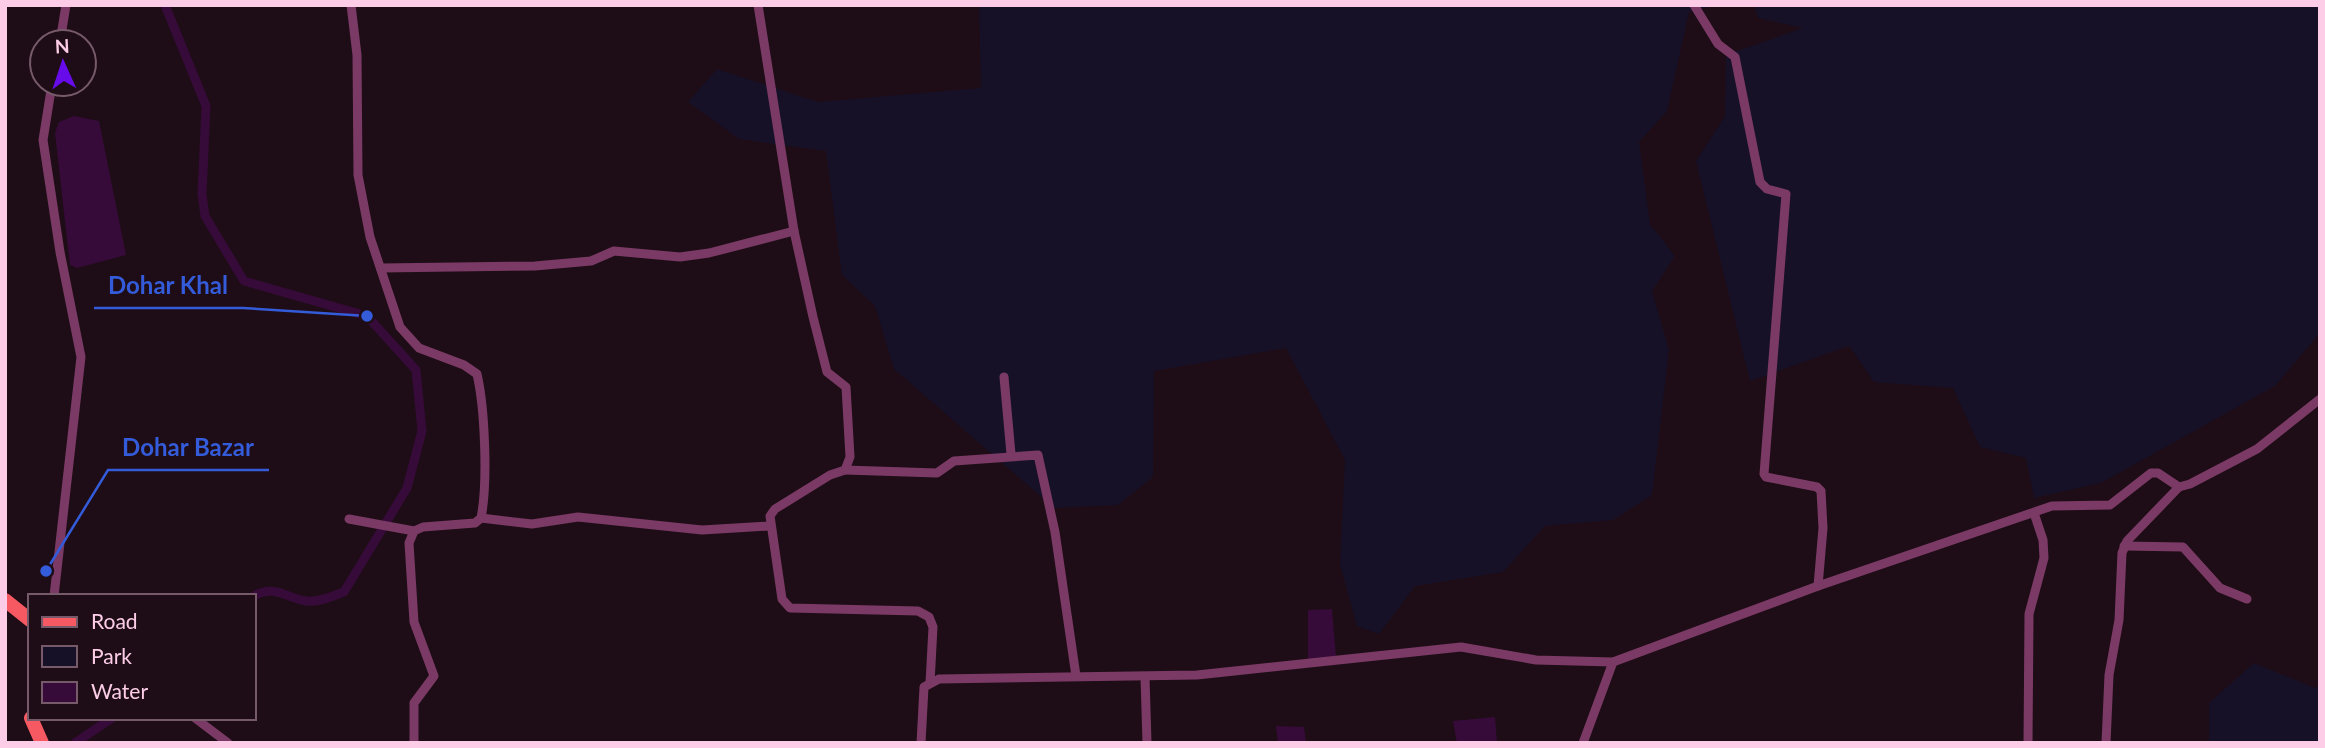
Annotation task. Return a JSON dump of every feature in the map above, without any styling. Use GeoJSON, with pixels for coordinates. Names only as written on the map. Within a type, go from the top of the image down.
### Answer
{"type":"FeatureCollection","features":[{"type":"Feature","properties":{"kind":"main road"},"geometry":{"type":"LineString","coordinates":[[5,600],[28,618]]}},
{"type":"Feature","properties":{"kind":"street"},"geometry":{"type":"LineString","coordinates":[[63,28],[66,5]]}},
{"type":"Feature","properties":{"kind":"street"},"geometry":{"type":"LineString","coordinates":[[351,5],[357,55],[358,175],[370,237],[400,327],[419,348],[464,365],[477,374],[483,441],[481,518]]}},
{"type":"Feature","properties":{"kind":"street"},"geometry":{"type":"LineString","coordinates":[[758,5],[794,231],[827,372],[846,387],[850,457],[845,470]]}},
{"type":"Feature","properties":{"kind":"street"},"geometry":{"type":"LineString","coordinates":[[1694,5],[1718,44],[1735,57],[1760,182],[1766,189],[1777,189],[1786,194],[1764,474],[1766,477],[1817,487],[1821,491],[1823,528],[1818,586]]}},
{"type":"Feature","properties":{"kind":"street"},"geometry":{"type":"LineString","coordinates":[[50,98],[43,140],[60,252],[77,324],[81,357],[54,594]]}},
{"type":"Feature","properties":{"kind":"street"},"geometry":{"type":"LineString","coordinates":[[381,268],[535,266],[591,261],[614,251],[680,257],[709,253],[794,231]]}},
{"type":"Feature","properties":{"kind":"street"},"geometry":{"type":"LineString","coordinates":[[1004,377],[1011,454]]}},
{"type":"Feature","properties":{"kind":"street"},"geometry":{"type":"LineString","coordinates":[[2105,743],[2109,675],[2119,620],[2124,547],[2179,487],[2258,449],[2320,399]]}},
{"type":"Feature","properties":{"kind":"street"},"geometry":{"type":"LineString","coordinates":[[930,682],[933,627],[929,617],[918,611],[790,608],[782,599],[770,527],[770,516],[775,509],[830,475],[845,470],[937,473],[954,461],[1035,453],[1039,458],[1057,544],[1076,676]]}},
{"type":"Feature","properties":{"kind":"street"},"geometry":{"type":"LineString","coordinates":[[921,743],[924,687],[939,679],[1197,675],[1461,647],[1536,660],[1614,662],[1818,586],[2062,504],[2110,505],[2151,473],[2158,473],[2179,487]]}},
{"type":"Feature","properties":{"kind":"street"},"geometry":{"type":"LineString","coordinates":[[2028,743],[2029,614],[2044,558],[2043,540],[2034,513]]}},
{"type":"Feature","properties":{"kind":"street"},"geometry":{"type":"LineString","coordinates":[[349,519],[414,531],[423,527],[475,523],[481,518],[532,524],[578,517],[702,530],[770,527]]}},
{"type":"Feature","properties":{"kind":"street"},"geometry":{"type":"LineString","coordinates":[[414,531],[410,543],[414,622],[433,676],[414,703],[414,743]]}},
{"type":"Feature","properties":{"kind":"street"},"geometry":{"type":"LineString","coordinates":[[2124,547],[2183,547],[2220,588],[2248,599]]}},
{"type":"Feature","properties":{"kind":"street"},"geometry":{"type":"LineString","coordinates":[[1583,743],[1614,662]]}},
{"type":"Feature","properties":{"kind":"street"},"geometry":{"type":"LineString","coordinates":[[1144,677],[1147,743]]}},
{"type":"Feature","properties":{"kind":"street"},"geometry":{"type":"LineString","coordinates":[[198,720],[228,743]]}},
{"type":"Feature","properties":{"kind":"green space"},"geometry":{"type":"Polygon","coordinates":[[[979,5],[1717,5],[1689,12],[1667,111],[1639,142],[1650,224],[1675,256],[1652,291],[1669,350],[1652,495],[1613,520],[1545,526],[1503,572],[1415,586],[1379,634],[1357,626],[1340,565],[1345,460],[1286,348],[1154,371],[1153,477],[1118,505],[1054,508],[894,369],[875,306],[842,275],[826,151],[739,139],[688,102],[717,69],[818,102],[981,88],[979,5]]]}},
{"type":"Feature","properties":{"kind":"green space"},"geometry":{"type":"Polygon","coordinates":[[[1754,5],[2320,5],[2320,333],[2275,386],[2101,483],[2034,498],[2026,458],[1980,447],[1953,388],[1874,382],[1849,346],[1750,381],[1696,161],[1725,116],[1726,55],[1803,28],[1758,18],[1754,5]]]}},
{"type":"Feature","properties":{"kind":"green space"},"geometry":{"type":"Polygon","coordinates":[[[2254,663],[2315,688],[2320,685],[2320,743],[2209,743],[2209,703],[2254,663]]]}},
{"type":"Feature","properties":{"kind":"water"},"geometry":{"type":"Polygon","coordinates":[[[74,116],[99,121],[126,255],[77,268],[70,265],[55,133],[59,122],[74,116]]]}},
{"type":"Feature","properties":{"kind":"water"},"geometry":{"type":"Polygon","coordinates":[[[1332,609],[1336,657],[1308,662],[1308,610],[1332,609]]]}},
{"type":"Feature","properties":{"kind":"water"},"geometry":{"type":"Polygon","coordinates":[[[1495,717],[1497,743],[1457,743],[1453,721],[1495,717]]]}},
{"type":"Feature","properties":{"kind":"water"},"geometry":{"type":"Polygon","coordinates":[[[1276,726],[1304,727],[1306,743],[1278,743],[1276,726]]]}},
{"type":"Feature","properties":{"kind":"waterway"},"geometry":{"type":"LineString","coordinates":[[165,5],[206,106],[202,194],[205,216],[244,281],[367,316],[416,370],[422,431],[407,488],[344,592],[311,601],[268,591],[256,595]]}},
{"type":"Feature","properties":{"kind":"waterway"},"geometry":{"type":"LineString","coordinates":[[75,743],[109,720]]}},
{"type":"Feature","properties":{"kind":"place","name":"Dohar Khal"},"geometry":{"type":"Point","coordinates":[367,316]}},
{"type":"Feature","properties":{"kind":"place","name":"Dohar Bazar"},"geometry":{"type":"Point","coordinates":[46,571]}}]}
